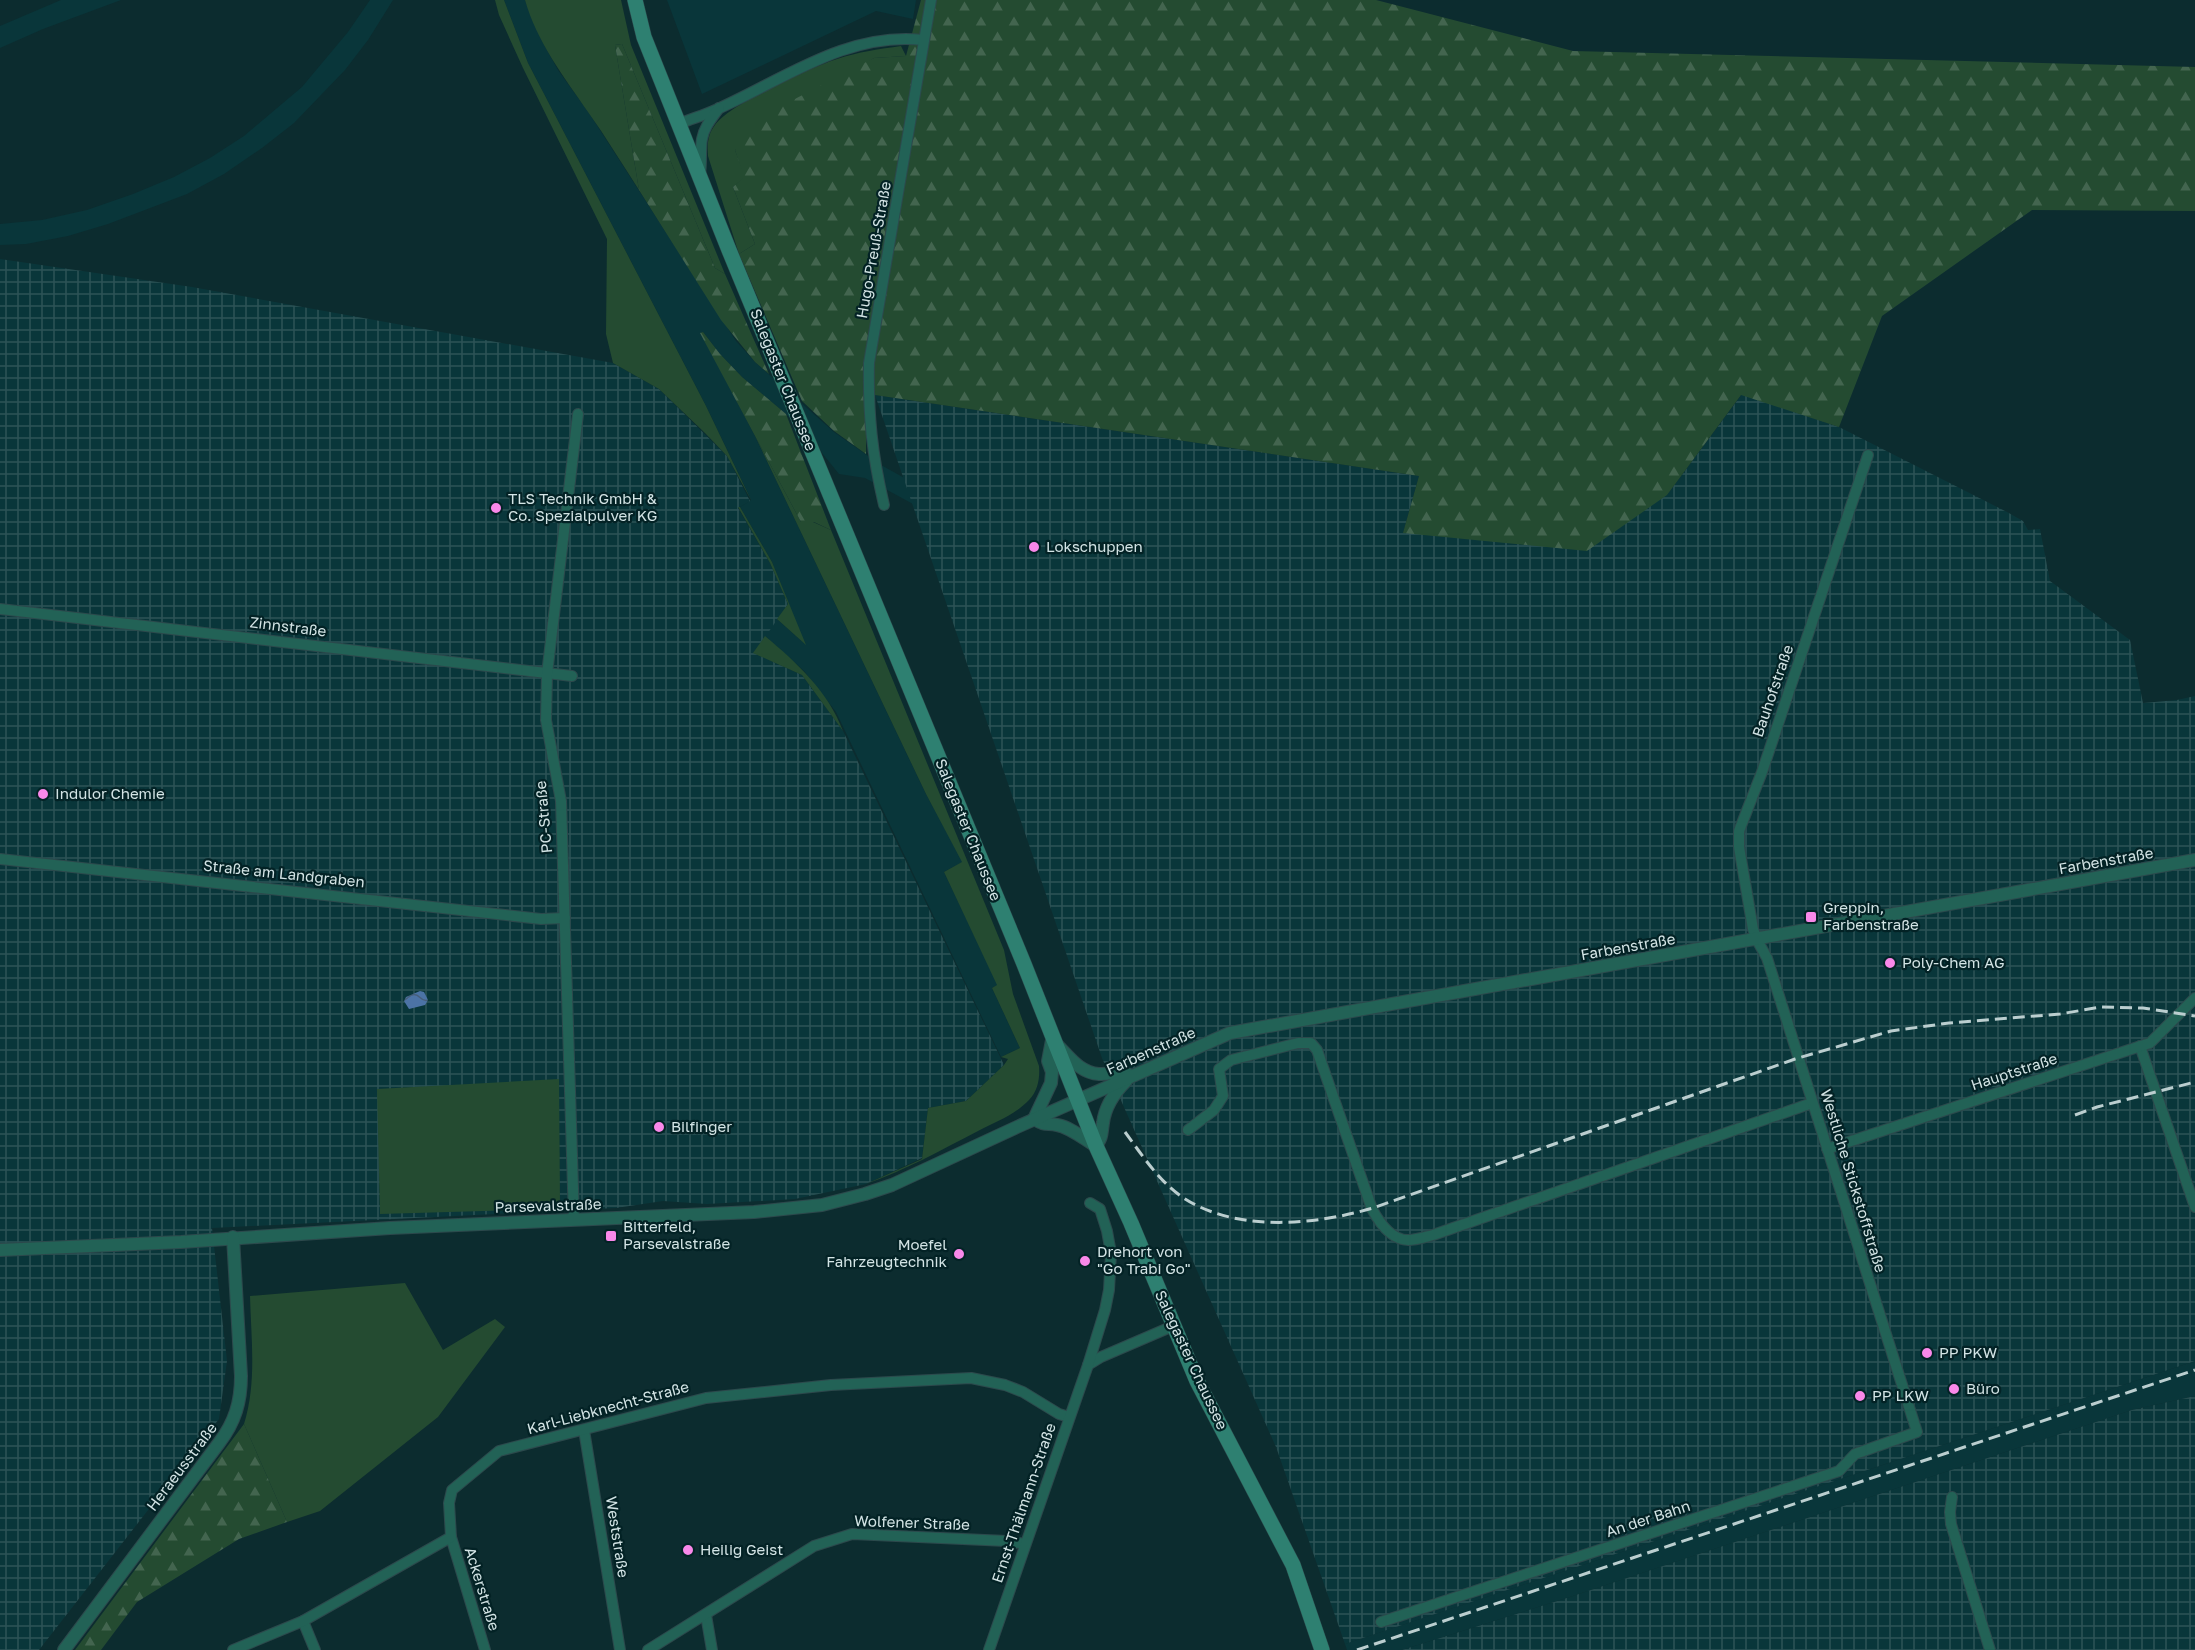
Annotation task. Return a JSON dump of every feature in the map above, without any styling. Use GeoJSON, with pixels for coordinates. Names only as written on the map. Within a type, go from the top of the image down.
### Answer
{"type":"FeatureCollection","features":[{"type":"Feature","properties":{"kind":"main road","name":"Salegaster Chaussee"},"geometry":{"type":"LineString","coordinates":[[635,0],[644,37],[741,279],[1024,964],[1052,1040],[1096,1146],[1197,1381],[1289,1557],[1323,1650]]}},
{"type":"Feature","properties":{"kind":"street","name":"Hugo-Preuß-Straße"},"geometry":{"type":"LineString","coordinates":[[884,505],[872,451],[868,408],[870,363],[931,0]]}},
{"type":"Feature","properties":{"kind":"street"},"geometry":{"type":"LineString","coordinates":[[679,124],[719,108],[802,65],[839,51],[887,40],[905,38],[923,40]]}},
{"type":"Feature","properties":{"kind":"street"},"geometry":{"type":"LineString","coordinates":[[700,174],[703,157],[702,139],[719,108]]}},
{"type":"Feature","properties":{"kind":"street","name":"PC-Straße"},"geometry":{"type":"LineString","coordinates":[[574,1220],[561,801],[546,720],[548,674],[578,414]]}},
{"type":"Feature","properties":{"kind":"street","name":"Bauhofstraße"},"geometry":{"type":"LineString","coordinates":[[1757,940],[1738,847],[1739,831],[1759,780],[1868,455]]}},
{"type":"Feature","properties":{"kind":"street","name":"Zinnstraße"},"geometry":{"type":"LineString","coordinates":[[0,609],[572,676]]}},
{"type":"Feature","properties":{"kind":"street","name":"Straße am Landgraben"},"geometry":{"type":"LineString","coordinates":[[0,860],[541,918],[565,918]]}},
{"type":"Feature","properties":{"kind":"street","name":"Farbenstraße"},"geometry":{"type":"LineString","coordinates":[[1077,1100],[1230,1033],[2195,861]]}},
{"type":"Feature","properties":{"kind":"street","name":"Westliche Stickstoffstraße"},"geometry":{"type":"LineString","coordinates":[[1757,940],[1767,958],[1917,1432]]}},
{"type":"Feature","properties":{"kind":"street","name":"Hauptstraße"},"geometry":{"type":"LineString","coordinates":[[1827,1149],[2150,1043],[2195,998]]}},
{"type":"Feature","properties":{"kind":"street"},"geometry":{"type":"LineString","coordinates":[[1052,1040],[1084,1070],[1097,1074],[1121,1070],[1131,1076],[1111,1098],[1102,1123],[1103,1135],[1096,1146],[1064,1128],[1057,1125],[1046,1126],[1034,1119],[1050,1083],[1052,1072],[1048,1061],[1052,1040]]}},
{"type":"Feature","properties":{"kind":"street"},"geometry":{"type":"LineString","coordinates":[[1188,1130],[1214,1110],[1223,1096],[1219,1069],[1231,1060],[1298,1043],[1311,1043],[1317,1050],[1372,1209],[1379,1223],[1391,1233],[1407,1240],[1433,1236],[1812,1103]]}},
{"type":"Feature","properties":{"kind":"street"},"geometry":{"type":"LineString","coordinates":[[2140,1046],[2195,1206]]}},
{"type":"Feature","properties":{"kind":"street","name":"Parsevalstraße"},"geometry":{"type":"LineString","coordinates":[[0,1250],[766,1212],[829,1203],[892,1185],[1077,1100]]}},
{"type":"Feature","properties":{"kind":"street","name":"Ernst-Thälmann-Straße"},"geometry":{"type":"LineString","coordinates":[[989,1650],[1105,1310],[1111,1271],[1107,1231],[1100,1209],[1090,1203]]}},
{"type":"Feature","properties":{"kind":"street","name":"Heraeusstraße"},"geometry":{"type":"LineString","coordinates":[[64,1650],[219,1443],[235,1417],[240,1399],[242,1376],[233,1237]]}},
{"type":"Feature","properties":{"kind":"street"},"geometry":{"type":"LineString","coordinates":[[1088,1365],[1101,1357],[1173,1326]]}},
{"type":"Feature","properties":{"kind":"street","name":"Karl-Liebknecht-Straße"},"geometry":{"type":"LineString","coordinates":[[451,1537],[449,1503],[452,1490],[499,1451],[706,1398],[831,1385],[957,1377],[1005,1385],[1038,1399],[1059,1414],[1069,1417]]}},
{"type":"Feature","properties":{"kind":"street","name":"Weststraße"},"geometry":{"type":"LineString","coordinates":[[584,1430],[620,1650]]}},
{"type":"Feature","properties":{"kind":"street","name":"An der Bahn"},"geometry":{"type":"LineString","coordinates":[[1381,1622],[1839,1471],[1855,1454],[1917,1432]]}},
{"type":"Feature","properties":{"kind":"street"},"geometry":{"type":"LineString","coordinates":[[1952,1497],[1951,1524],[1990,1650]]}},
{"type":"Feature","properties":{"kind":"street","name":"Wolfener Straße"},"geometry":{"type":"LineString","coordinates":[[648,1650],[814,1546],[852,1534],[1006,1541],[1025,1544]]}},
{"type":"Feature","properties":{"kind":"street"},"geometry":{"type":"LineString","coordinates":[[232,1650],[303,1621],[451,1537]]}},
{"type":"Feature","properties":{"kind":"street","name":"Ackerstraße"},"geometry":{"type":"LineString","coordinates":[[451,1537],[485,1650]]}},
{"type":"Feature","properties":{"kind":"street"},"geometry":{"type":"LineString","coordinates":[[706,1615],[712,1650]]}},
{"type":"Feature","properties":{"kind":"street"},"geometry":{"type":"LineString","coordinates":[[303,1621],[315,1650]]}},
{"type":"Feature","properties":{"kind":"shaded area"},"geometry":{"type":"Polygon","coordinates":[[[61,0],[121,0],[43,29],[0,48],[0,26],[61,0]]]}},
{"type":"Feature","properties":{"kind":"shaded area"},"geometry":{"type":"Polygon","coordinates":[[[370,0],[393,0],[368,40],[345,70],[294,123],[224,174],[187,194],[108,224],[68,236],[26,244],[0,245],[0,224],[42,220],[87,210],[133,194],[174,177],[244,136],[302,87],[348,32],[370,0]]]}},
{"type":"Feature","properties":{"kind":"shaded area"},"geometry":{"type":"Polygon","coordinates":[[[504,0],[525,0],[541,39],[558,70],[589,113],[736,341],[755,362],[834,432],[881,465],[908,480],[913,504],[865,478],[839,474],[786,414],[742,377],[703,332],[701,333],[755,436],[926,794],[963,862],[944,872],[998,985],[992,988],[1020,1048],[1001,1057],[836,712],[804,671],[765,636],[777,619],[804,643],[772,562],[740,507],[751,500],[706,406],[528,63],[504,0]]]}},
{"type":"Feature","properties":{"kind":"shaded area"},"geometry":{"type":"Polygon","coordinates":[[[667,0],[916,0],[913,19],[876,11],[702,94],[667,0]]]}},
{"type":"Feature","properties":{"kind":"shaded area"},"geometry":{"type":"Polygon","coordinates":[[[0,259],[192,287],[613,363],[659,389],[727,456],[750,501],[738,508],[770,563],[788,604],[754,653],[802,675],[843,731],[1004,1065],[966,1101],[928,1108],[922,1158],[866,1184],[795,1199],[707,1204],[663,1201],[616,1208],[212,1228],[227,1361],[219,1419],[39,1650],[0,1650],[0,259]]]}},
{"type":"Feature","properties":{"kind":"shaded area"},"geometry":{"type":"Polygon","coordinates":[[[1742,394],[1839,427],[2007,512],[2023,521],[2028,530],[2040,529],[2050,581],[2130,640],[2143,703],[2195,696],[2195,1361],[1345,1644],[1276,1447],[1102,1058],[875,395],[1419,476],[1403,533],[1667,495],[1742,394]]]}},
{"type":"Feature","properties":{"kind":"shaded area"},"geometry":{"type":"Polygon","coordinates":[[[2195,1361],[2195,1396],[2132,1410],[1570,1597],[1402,1650],[1347,1650],[1345,1644],[2195,1361]]]}},
{"type":"Feature","properties":{"kind":"shaded area"},"geometry":{"type":"Polygon","coordinates":[[[2195,1396],[2195,1650],[1402,1650],[1570,1597],[2132,1410],[2195,1396]]]}},
{"type":"Feature","properties":{"kind":"green space"},"geometry":{"type":"Polygon","coordinates":[[[495,0],[504,0],[528,63],[706,406],[751,500],[727,456],[705,433],[659,389],[613,363],[606,334],[607,239],[523,68],[499,15],[495,0]]]}},
{"type":"Feature","properties":{"kind":"green space"},"geometry":{"type":"Polygon","coordinates":[[[525,0],[621,0],[631,45],[725,274],[715,268],[622,44],[615,45],[639,190],[552,59],[525,0]]]}},
{"type":"Feature","properties":{"kind":"green space"},"geometry":{"type":"Polygon","coordinates":[[[921,0],[1376,0],[1573,51],[2195,67],[2195,211],[2032,210],[1882,316],[1839,427],[1741,395],[1667,495],[1587,551],[1403,533],[1419,476],[875,395],[866,398],[866,454],[834,431],[802,401],[739,254],[755,244],[733,187],[744,177],[735,150],[756,119],[874,58],[906,56],[921,0]]]}},
{"type":"Feature","properties":{"kind":"green space"},"geometry":{"type":"Polygon","coordinates":[[[622,44],[715,268],[725,274],[769,374],[755,362],[721,320],[639,190],[615,45],[622,44]]]}},
{"type":"Feature","properties":{"kind":"green space"},"geometry":{"type":"Polygon","coordinates":[[[901,46],[906,56],[874,58],[735,150],[745,177],[733,187],[755,244],[739,254],[708,156],[708,139],[715,125],[723,116],[753,97],[809,70],[853,54],[901,46]]]}},
{"type":"Feature","properties":{"kind":"green space"},"geometry":{"type":"Polygon","coordinates":[[[703,332],[742,377],[786,414],[831,530],[814,522],[801,522],[700,333],[703,332]]]}},
{"type":"Feature","properties":{"kind":"green space"},"geometry":{"type":"Polygon","coordinates":[[[755,436],[801,522],[813,522],[831,530],[1004,950],[1013,994],[1039,1066],[1039,1080],[1034,1093],[1018,1110],[923,1159],[866,1184],[922,1159],[928,1108],[966,1101],[1004,1065],[1008,1059],[1001,1057],[1020,1048],[992,988],[997,985],[944,872],[962,862],[926,794],[755,436]]]}},
{"type":"Feature","properties":{"kind":"green space"},"geometry":{"type":"Polygon","coordinates":[[[738,507],[772,562],[806,645],[777,619],[788,604],[770,563],[738,507]]]}},
{"type":"Feature","properties":{"kind":"green space"},"geometry":{"type":"Polygon","coordinates":[[[765,636],[800,667],[820,690],[843,731],[802,675],[753,653],[765,636]]]}},
{"type":"Feature","properties":{"kind":"green space"},"geometry":{"type":"Polygon","coordinates":[[[559,1079],[560,1203],[553,1209],[380,1214],[377,1089],[559,1079]]]}},
{"type":"Feature","properties":{"kind":"green space"},"geometry":{"type":"Polygon","coordinates":[[[405,1283],[443,1350],[495,1319],[505,1327],[438,1417],[320,1511],[287,1522],[244,1424],[252,1376],[250,1296],[405,1283]]]}},
{"type":"Feature","properties":{"kind":"green space"},"geometry":{"type":"Polygon","coordinates":[[[244,1424],[287,1522],[239,1539],[137,1602],[101,1650],[75,1650],[244,1424]]]}},
{"type":"Feature","properties":{"kind":"water"},"geometry":{"type":"Polygon","coordinates":[[[420,991],[424,992],[428,1000],[425,1005],[409,1009],[404,1001],[406,997],[420,991]]]}},
{"type":"Feature","properties":{"kind":"railway"},"geometry":{"type":"LineString","coordinates":[[1125,1132],[1165,1183],[1182,1197],[1203,1209],[1251,1221],[1326,1219],[1373,1208],[1795,1059],[1891,1031],[1949,1023],[2060,1014],[2101,1007],[2143,1008],[2195,1016]]}},
{"type":"Feature","properties":{"kind":"railway"},"geometry":{"type":"LineString","coordinates":[[2075,1115],[2097,1107],[2195,1082]]}},
{"type":"Feature","properties":{"kind":"railway"},"geometry":{"type":"LineString","coordinates":[[1357,1650],[2195,1370]]}},
{"type":"Feature","properties":{"kind":"place","name":"TLS Technik GmbH & Co. Spezialpulver KG"},"geometry":{"type":"Point","coordinates":[496,508]}},
{"type":"Feature","properties":{"kind":"place","name":"Lokschuppen"},"geometry":{"type":"Point","coordinates":[1034,547]}},
{"type":"Feature","properties":{"kind":"place","name":"Indulor Chemie"},"geometry":{"type":"Point","coordinates":[43,794]}},
{"type":"Feature","properties":{"kind":"place","name":"Greppin, Farbenstraße"},"geometry":{"type":"Point","coordinates":[1811,917]}},
{"type":"Feature","properties":{"kind":"place","name":"Poly-Chem AG"},"geometry":{"type":"Point","coordinates":[1890,963]}},
{"type":"Feature","properties":{"kind":"place","name":"Bilfinger"},"geometry":{"type":"Point","coordinates":[659,1127]}},
{"type":"Feature","properties":{"kind":"place","name":"Bitterfeld, Parsevalstraße"},"geometry":{"type":"Point","coordinates":[611,1236]}},
{"type":"Feature","properties":{"kind":"place","name":"Moefel Fahrzeugtechnik"},"geometry":{"type":"Point","coordinates":[959,1254]}},
{"type":"Feature","properties":{"kind":"place","name":"Drehort von \"Go Trabi Go\""},"geometry":{"type":"Point","coordinates":[1085,1261]}},
{"type":"Feature","properties":{"kind":"place","name":"PP PKW"},"geometry":{"type":"Point","coordinates":[1927,1353]}},
{"type":"Feature","properties":{"kind":"place","name":"Büro"},"geometry":{"type":"Point","coordinates":[1954,1389]}},
{"type":"Feature","properties":{"kind":"place","name":"PP LKW"},"geometry":{"type":"Point","coordinates":[1860,1396]}},
{"type":"Feature","properties":{"kind":"place","name":"Heilig Geist"},"geometry":{"type":"Point","coordinates":[688,1550]}}]}
